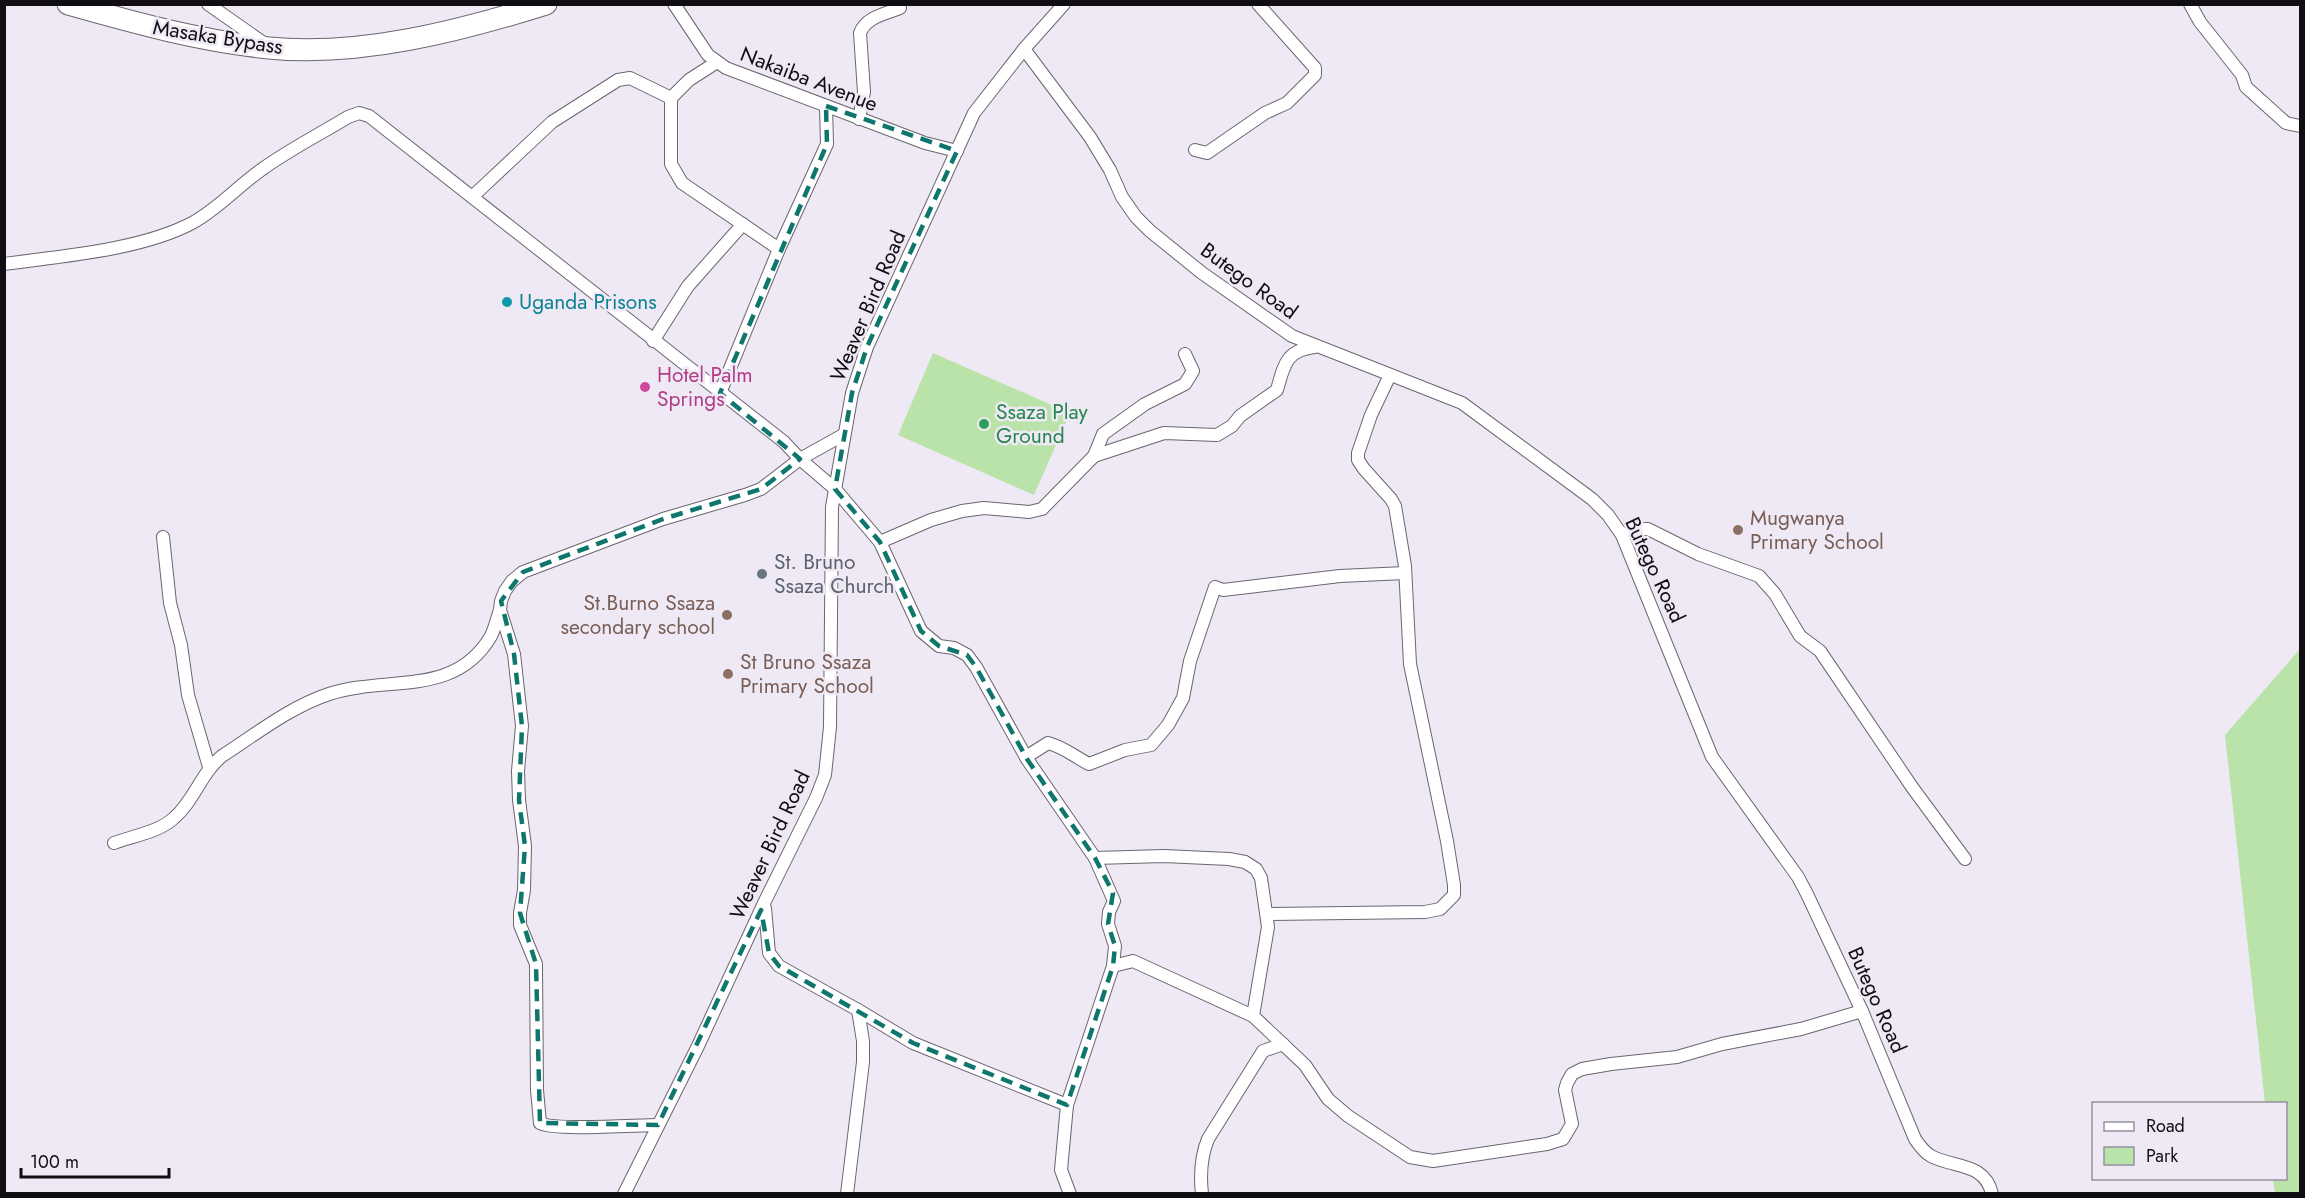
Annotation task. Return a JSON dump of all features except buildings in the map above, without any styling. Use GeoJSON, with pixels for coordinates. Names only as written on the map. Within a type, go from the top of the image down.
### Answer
{"type":"FeatureCollection","features":[{"type":"Feature","properties":{"kind":"highway","name":"Masaka Bypass"},"geometry":{"type":"LineString","coordinates":[[68,4],[177,34],[270,48],[347,48],[394,42],[462,27],[546,4]]}},
{"type":"Feature","properties":{"kind":"street"},"geometry":{"type":"LineString","coordinates":[[208,4],[270,48]]}},
{"type":"Feature","properties":{"kind":"street","name":"Nakaiba Avenue"},"geometry":{"type":"LineString","coordinates":[[674,4],[708,55],[726,68],[925,143],[957,151]]}},
{"type":"Feature","properties":{"kind":"street","name":"Weaver Bird Road"},"geometry":{"type":"LineString","coordinates":[[624,1194],[712,1017],[825,775],[830,727],[832,507],[852,393],[867,347],[974,113],[1024,49],[1064,4]]}},
{"type":"Feature","properties":{"kind":"street"},"geometry":{"type":"LineString","coordinates":[[1194,150],[1207,153],[1265,113],[1287,103],[1315,75],[1315,68],[1258,4]]}},
{"type":"Feature","properties":{"kind":"street"},"geometry":{"type":"LineString","coordinates":[[2190,4],[2200,22],[2242,75],[2246,87],[2286,123],[2301,126]]}},
{"type":"Feature","properties":{"kind":"street"},"geometry":{"type":"LineString","coordinates":[[859,119],[864,92],[860,33],[867,21],[900,8]]}},
{"type":"Feature","properties":{"kind":"street","name":"Butego Road"},"geometry":{"type":"LineString","coordinates":[[1024,49],[1090,137],[1122,197],[1136,217],[1202,273],[1292,336],[1462,404],[1592,499],[1608,515],[1622,535],[1664,636],[1704,743],[1722,774],[1798,877],[1862,1011],[1915,1138],[1923,1150],[1932,1156],[1966,1166],[1982,1175],[1990,1186],[1992,1194]]}},
{"type":"Feature","properties":{"kind":"street"},"geometry":{"type":"LineString","coordinates":[[717,62],[689,80],[671,98],[671,164],[681,183],[779,249]]}},
{"type":"Feature","properties":{"kind":"street"},"geometry":{"type":"LineString","coordinates":[[472,197],[552,122],[618,80],[630,78],[671,98]]}},
{"type":"Feature","properties":{"kind":"street"},"geometry":{"type":"LineString","coordinates":[[720,393],[779,249],[827,144],[826,106]]}},
{"type":"Feature","properties":{"kind":"street"},"geometry":{"type":"LineString","coordinates":[[4,264],[132,244],[192,223],[213,210],[237,187],[266,166],[359,112],[369,116],[784,442],[835,489],[880,542],[921,632],[939,646],[954,648],[966,655],[976,667],[1026,757],[1095,858],[1113,893],[1114,905],[1109,912],[1108,924],[1115,946],[1113,966],[1067,1105],[1060,1170],[1070,1194]]}},
{"type":"Feature","properties":{"kind":"street"},"geometry":{"type":"LineString","coordinates":[[654,340],[688,286],[743,224]]}},
{"type":"Feature","properties":{"kind":"street"},"geometry":{"type":"LineString","coordinates":[[1094,456],[1164,433],[1217,435],[1277,390],[1285,362],[1300,349],[1316,347]]}},
{"type":"Feature","properties":{"kind":"street"},"geometry":{"type":"LineString","coordinates":[[880,542],[931,520],[962,511],[984,508],[1036,511],[1052,501],[1094,456],[1103,434],[1145,404],[1185,384],[1193,371],[1185,354]]}},
{"type":"Feature","properties":{"kind":"street"},"geometry":{"type":"LineString","coordinates":[[1268,914],[1425,912],[1440,909],[1454,895],[1447,842],[1410,664],[1405,573],[1395,506],[1358,460],[1361,444],[1390,375]]}},
{"type":"Feature","properties":{"kind":"street"},"geometry":{"type":"LineString","coordinates":[[114,843],[157,828],[175,818],[194,794],[209,767],[231,750],[308,702],[355,687],[431,679],[452,673],[482,647],[491,634],[505,591],[512,580],[523,572],[663,519],[761,489],[800,459],[843,435]]}},
{"type":"Feature","properties":{"kind":"street"},"geometry":{"type":"LineString","coordinates":[[1622,535],[1642,529],[1658,532],[1698,554],[1758,576],[1767,584],[1800,636],[1820,651],[1912,787],[1965,859]]}},
{"type":"Feature","properties":{"kind":"street"},"geometry":{"type":"LineString","coordinates":[[163,537],[170,603],[181,645],[188,695],[209,767]]}},
{"type":"Feature","properties":{"kind":"street"},"geometry":{"type":"LineString","coordinates":[[1026,757],[1048,743],[1061,746],[1089,764],[1125,750],[1151,745],[1168,725],[1183,698],[1190,661],[1215,587],[1223,590],[1340,576],[1405,573]]}},
{"type":"Feature","properties":{"kind":"street"},"geometry":{"type":"LineString","coordinates":[[500,610],[514,654],[522,726],[518,771],[525,846],[520,925],[536,964],[537,1090],[540,1123],[547,1126],[582,1127],[658,1125]]}},
{"type":"Feature","properties":{"kind":"street"},"geometry":{"type":"LineString","coordinates":[[1095,858],[1164,856],[1229,859],[1245,862],[1256,868],[1261,878],[1268,914],[1268,927],[1253,1016]]}},
{"type":"Feature","properties":{"kind":"street"},"geometry":{"type":"LineString","coordinates":[[764,903],[769,953],[779,966],[913,1042],[1067,1105]]}},
{"type":"Feature","properties":{"kind":"street"},"geometry":{"type":"LineString","coordinates":[[1115,946],[1133,961],[1253,1016],[1305,1065],[1328,1099],[1348,1116],[1410,1157],[1433,1161],[1547,1144],[1563,1138],[1572,1124],[1565,1090],[1572,1074],[1582,1069],[1677,1057],[1722,1044],[1801,1029],[1862,1011]]}},
{"type":"Feature","properties":{"kind":"street"},"geometry":{"type":"LineString","coordinates":[[1113,966],[1133,961]]}},
{"type":"Feature","properties":{"kind":"street"},"geometry":{"type":"LineString","coordinates":[[847,1194],[863,1062],[863,1041],[858,1010]]}},
{"type":"Feature","properties":{"kind":"street"},"geometry":{"type":"LineString","coordinates":[[1202,1194],[1200,1178],[1204,1147],[1263,1051],[1265,1028]]}},
{"type":"Feature","properties":{"kind":"street"},"geometry":{"type":"LineString","coordinates":[[1263,1051],[1282,1044]]}},
{"type":"Feature","properties":{"kind":"highlighted area"},"geometry":{"type":"Polygon","coordinates":[[[826,106],[957,151],[867,347],[852,393],[835,489],[880,542],[921,631],[939,646],[967,655],[976,667],[1027,759],[1095,858],[1113,893],[1108,924],[1115,946],[1113,966],[1067,1105],[913,1043],[779,966],[769,953],[761,910],[658,1125],[540,1123],[536,964],[520,913],[525,846],[519,800],[522,726],[514,654],[501,601],[523,572],[663,519],[761,489],[800,459],[720,393],[827,144],[826,106]]]}},
{"type":"Feature","properties":{"kind":"green space","name":"Ssaza Play Ground"},"geometry":{"type":"Polygon","coordinates":[[[933,353],[1070,413],[1034,495],[898,435],[933,353]]]}},
{"type":"Feature","properties":{"kind":"green space"},"geometry":{"type":"Polygon","coordinates":[[[2300,649],[2300,1193],[2275,1194],[2273,1180],[2287,1180],[2287,1102],[2265,1102],[2225,735],[2300,649]]]}},
{"type":"Feature","properties":{"kind":"place","name":"Uganda Prisons"},"geometry":{"type":"Point","coordinates":[507,302]}},
{"type":"Feature","properties":{"kind":"place","name":"Hotel Palm Springs"},"geometry":{"type":"Point","coordinates":[645,387]}},
{"type":"Feature","properties":{"kind":"place","name":"Ssaza Play Ground"},"geometry":{"type":"Point","coordinates":[984,424]}},
{"type":"Feature","properties":{"kind":"place","name":"Mugwanya Primary School"},"geometry":{"type":"Point","coordinates":[1738,530]}},
{"type":"Feature","properties":{"kind":"place","name":"St. Bruno Ssaza Church"},"geometry":{"type":"Point","coordinates":[762,574]}},
{"type":"Feature","properties":{"kind":"place","name":"St.Burno Ssaza secondary school"},"geometry":{"type":"Point","coordinates":[727,615]}},
{"type":"Feature","properties":{"kind":"place","name":"St Bruno Ssaza Primary School"},"geometry":{"type":"Point","coordinates":[728,674]}}]}
